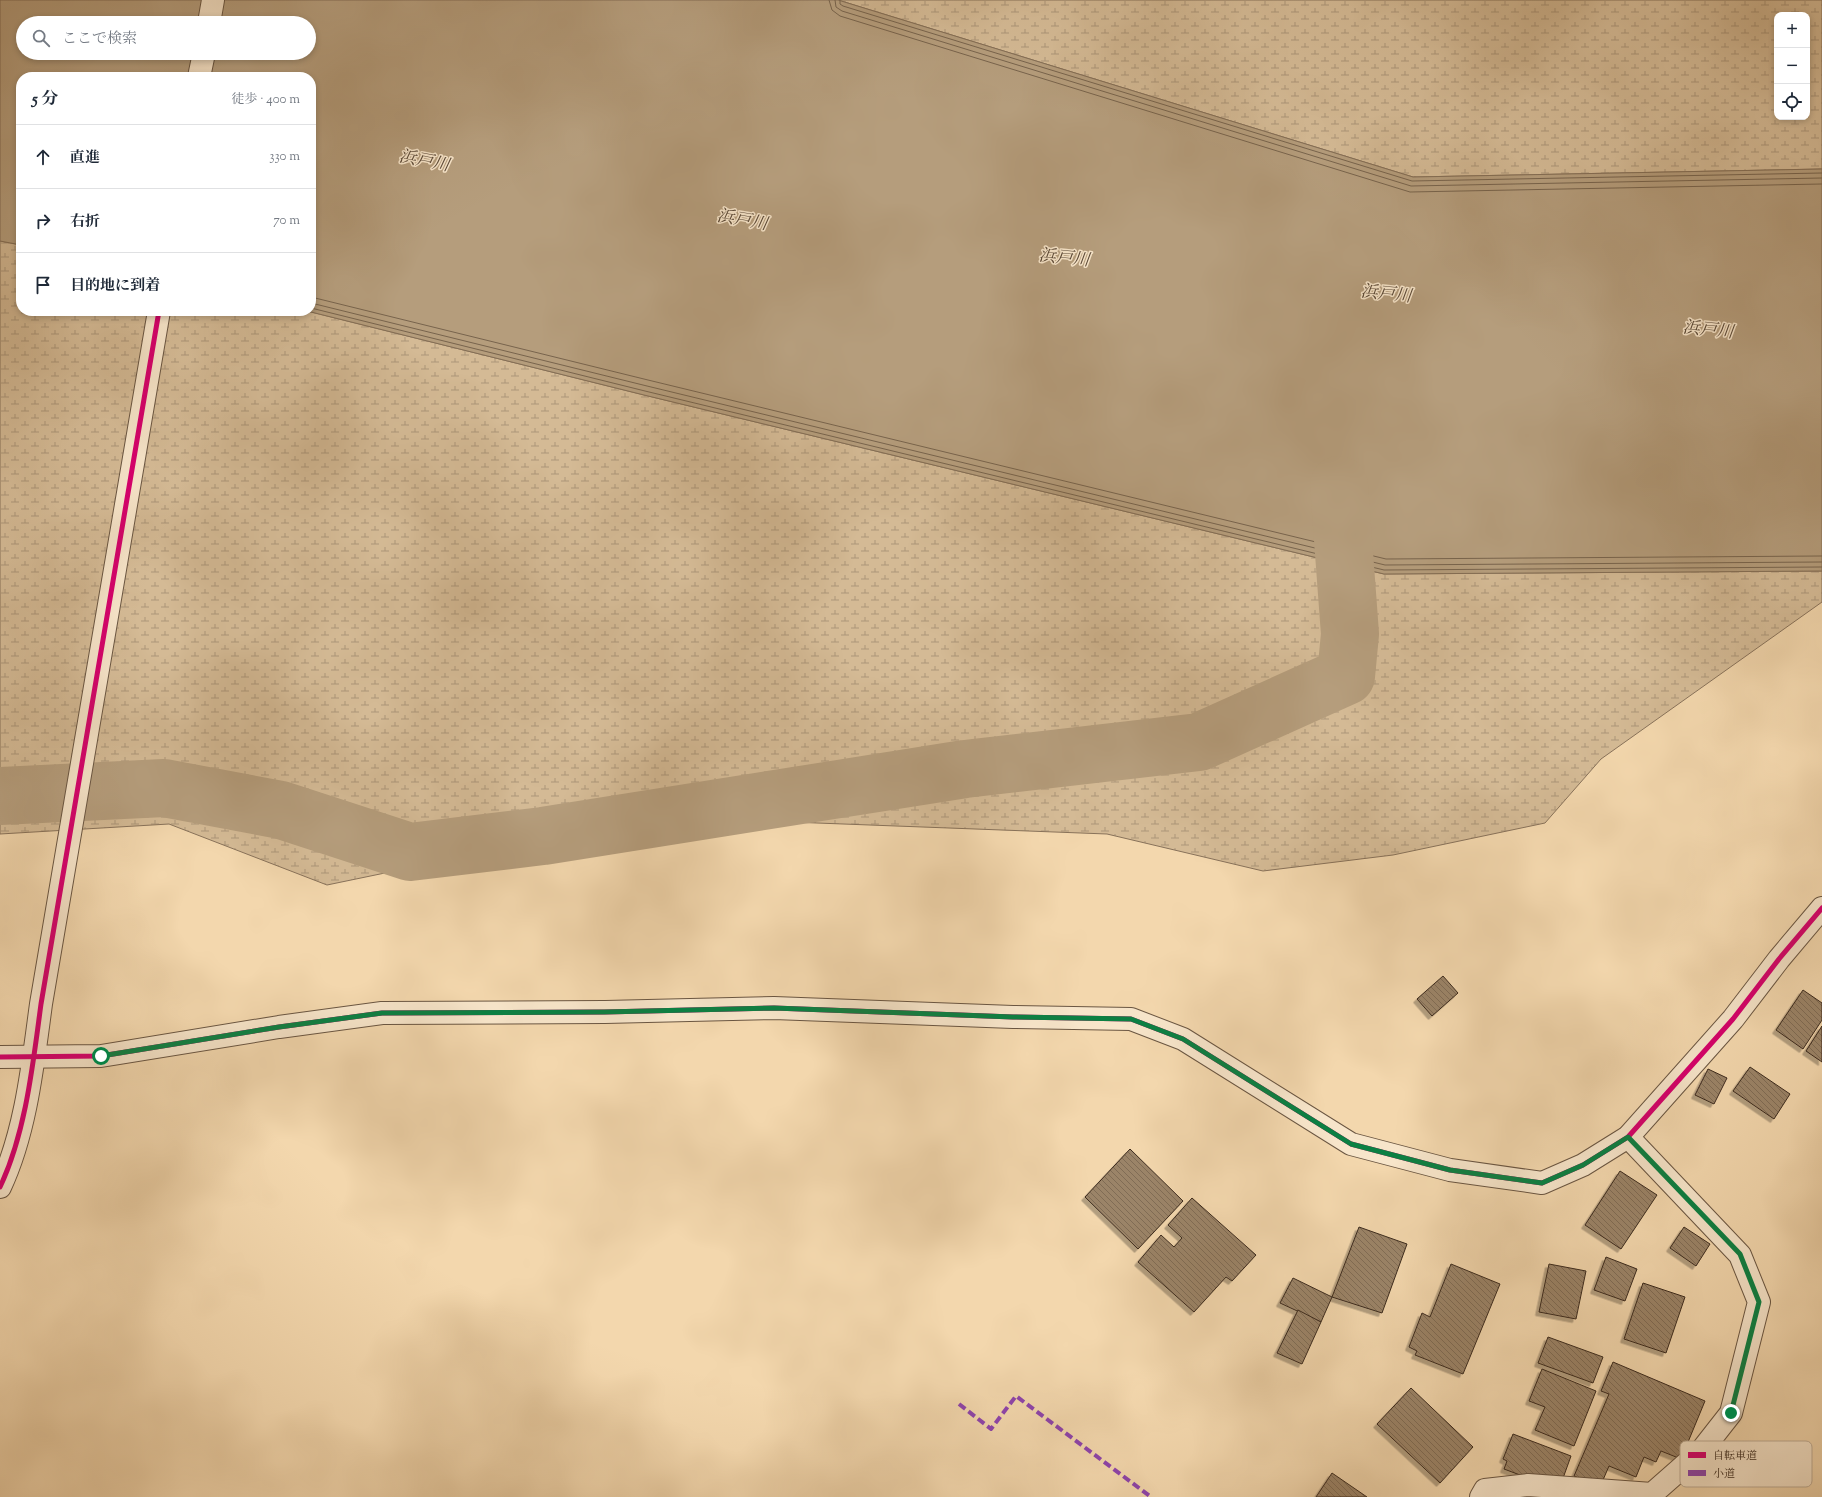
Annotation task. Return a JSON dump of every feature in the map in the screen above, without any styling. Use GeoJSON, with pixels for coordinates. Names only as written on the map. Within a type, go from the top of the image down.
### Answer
{"type":"FeatureCollection","features":[{"type":"Feature","properties":{"kind":"street"},"geometry":{"type":"LineString","coordinates":[[210,16],[213,0]]}},
{"type":"Feature","properties":{"kind":"street"},"geometry":{"type":"LineString","coordinates":[[201,72],[203,60]]}},
{"type":"Feature","properties":{"kind":"street"},"geometry":{"type":"LineString","coordinates":[[0,1187],[7,1171],[21,1120],[34,1056],[40,1004],[158,316]]}},
{"type":"Feature","properties":{"kind":"street"},"geometry":{"type":"LineString","coordinates":[[0,1057],[101,1056],[279,1027],[382,1013],[604,1012],[774,1008],[1013,1017],[1131,1019],[1183,1039],[1351,1144],[1450,1170],[1542,1183],[1583,1165],[1628,1137],[1733,1019],[1779,959],[1822,908]]}},
{"type":"Feature","properties":{"kind":"street"},"geometry":{"type":"LineString","coordinates":[[1628,1137],[1740,1254],[1759,1302],[1731,1413],[1709,1441]]}},
{"type":"Feature","properties":{"kind":"street"},"geometry":{"type":"LineString","coordinates":[[1481,1497],[1485,1490],[1528,1485],[1652,1494],[1680,1469]]}},
{"type":"Feature","properties":{"kind":"green space"},"geometry":{"type":"Polygon","coordinates":[[[838,0],[1822,0],[1822,169],[1413,177],[838,0]]]}},
{"type":"Feature","properties":{"kind":"green space"},"geometry":{"type":"Polygon","coordinates":[[[0,241],[16,244],[16,316],[316,316],[316,313],[644,395],[1384,574],[1822,571],[1822,602],[1601,759],[1545,823],[1393,855],[1263,871],[1107,834],[764,821],[685,827],[438,862],[327,885],[169,824],[0,834],[0,241]]]}},
{"type":"Feature","properties":{"kind":"water","name":"浜戸川"},"geometry":{"type":"Polygon","coordinates":[[[0,0],[838,0],[1413,177],[1822,169],[1822,571],[1384,574],[644,395],[316,313],[316,72],[16,72],[16,244],[0,241],[0,0]]]}},
{"type":"Feature","properties":{"kind":"building"},"geometry":{"type":"Polygon","coordinates":[[[1443,976],[1458,993],[1432,1016],[1417,999],[1443,976]]]}},
{"type":"Feature","properties":{"kind":"building"},"geometry":{"type":"Polygon","coordinates":[[[1803,990],[1822,1003],[1822,1020],[1803,1049],[1776,1030],[1803,990]]]}},
{"type":"Feature","properties":{"kind":"building"},"geometry":{"type":"Polygon","coordinates":[[[1822,1026],[1822,1062],[1806,1051],[1822,1026]]]}},
{"type":"Feature","properties":{"kind":"building"},"geometry":{"type":"Polygon","coordinates":[[[1750,1067],[1790,1094],[1774,1119],[1733,1091],[1750,1067]]]}},
{"type":"Feature","properties":{"kind":"building"},"geometry":{"type":"Polygon","coordinates":[[[1708,1069],[1727,1078],[1714,1104],[1695,1095],[1708,1069]]]}},
{"type":"Feature","properties":{"kind":"building"},"geometry":{"type":"Polygon","coordinates":[[[1130,1149],[1183,1201],[1138,1249],[1085,1197],[1130,1149]]]}},
{"type":"Feature","properties":{"kind":"building"},"geometry":{"type":"Polygon","coordinates":[[[1620,1171],[1657,1195],[1621,1249],[1585,1225],[1620,1171]]]}},
{"type":"Feature","properties":{"kind":"building"},"geometry":{"type":"Polygon","coordinates":[[[1192,1198],[1256,1255],[1232,1281],[1226,1277],[1194,1312],[1138,1262],[1161,1235],[1174,1247],[1182,1238],[1168,1225],[1192,1198]]]}},
{"type":"Feature","properties":{"kind":"building"},"geometry":{"type":"Polygon","coordinates":[[[1359,1227],[1407,1244],[1382,1313],[1332,1297],[1359,1227]]]}},
{"type":"Feature","properties":{"kind":"building"},"geometry":{"type":"Polygon","coordinates":[[[1684,1227],[1710,1244],[1696,1266],[1670,1248],[1684,1227]]]}},
{"type":"Feature","properties":{"kind":"building"},"geometry":{"type":"Polygon","coordinates":[[[1606,1257],[1637,1269],[1625,1301],[1594,1290],[1606,1257]]]}},
{"type":"Feature","properties":{"kind":"building"},"geometry":{"type":"Polygon","coordinates":[[[1451,1264],[1500,1284],[1463,1374],[1415,1355],[1417,1351],[1409,1347],[1422,1313],[1430,1317],[1451,1264]]]}},
{"type":"Feature","properties":{"kind":"building"},"geometry":{"type":"Polygon","coordinates":[[[1549,1264],[1586,1271],[1576,1319],[1539,1312],[1549,1264]]]}},
{"type":"Feature","properties":{"kind":"building"},"geometry":{"type":"Polygon","coordinates":[[[1293,1278],[1332,1297],[1321,1322],[1280,1303],[1293,1278]]]}},
{"type":"Feature","properties":{"kind":"building"},"geometry":{"type":"Polygon","coordinates":[[[1643,1283],[1685,1297],[1666,1353],[1624,1339],[1643,1283]]]}},
{"type":"Feature","properties":{"kind":"building"},"geometry":{"type":"Polygon","coordinates":[[[1298,1310],[1321,1322],[1302,1364],[1277,1353],[1298,1310]]]}},
{"type":"Feature","properties":{"kind":"building"},"geometry":{"type":"Polygon","coordinates":[[[1548,1337],[1603,1357],[1593,1383],[1538,1363],[1548,1337]]]}},
{"type":"Feature","properties":{"kind":"building"},"geometry":{"type":"Polygon","coordinates":[[[1613,1362],[1705,1401],[1688,1441],[1680,1441],[1680,1459],[1661,1451],[1656,1462],[1644,1457],[1636,1477],[1609,1466],[1600,1487],[1574,1476],[1609,1394],[1601,1391],[1613,1362]]]}},
{"type":"Feature","properties":{"kind":"building"},"geometry":{"type":"Polygon","coordinates":[[[1542,1369],[1596,1391],[1574,1446],[1535,1430],[1545,1407],[1529,1401],[1542,1369]]]}},
{"type":"Feature","properties":{"kind":"building"},"geometry":{"type":"Polygon","coordinates":[[[1411,1388],[1473,1447],[1440,1483],[1377,1424],[1411,1388]]]}},
{"type":"Feature","properties":{"kind":"building"},"geometry":{"type":"Polygon","coordinates":[[[1513,1434],[1571,1456],[1562,1481],[1544,1484],[1504,1469],[1507,1461],[1503,1459],[1513,1434]]]}},
{"type":"Feature","properties":{"kind":"building"},"geometry":{"type":"Polygon","coordinates":[[[1332,1473],[1367,1497],[1316,1497],[1332,1473]]]}},
{"type":"Feature","properties":{"kind":"waterway"},"geometry":{"type":"LineString","coordinates":[[0,796],[164,788],[281,810],[410,852],[543,836],[965,769],[1199,742],[1346,676],[1350,634],[1339,485]]}},
{"type":"Feature","properties":{"kind":"marked path"},"geometry":{"type":"LineString","coordinates":[[959,1404],[991,1429],[1016,1396],[1151,1497]]}},
{"type":"Feature","properties":{"kind":"cycle path"},"geometry":{"type":"LineString","coordinates":[[0,1187],[16,1144],[27,1097],[41,1004],[158,316]]}},
{"type":"Feature","properties":{"kind":"cycle path"},"geometry":{"type":"LineString","coordinates":[[0,1057],[101,1056],[279,1027],[382,1013],[605,1012],[774,1008],[1013,1017],[1131,1019],[1183,1039],[1351,1144],[1450,1170],[1542,1183],[1583,1165],[1628,1137],[1733,1019],[1779,959],[1822,908]]}},
{"type":"Feature","properties":{"kind":"route"},"geometry":{"type":"LineString","coordinates":[[101,1056],[279,1027],[382,1013],[604,1012],[774,1008],[1013,1017],[1131,1019],[1183,1039],[1351,1144],[1450,1170],[1542,1183],[1583,1165],[1628,1137],[1740,1254],[1759,1302],[1731,1413]]}}]}
